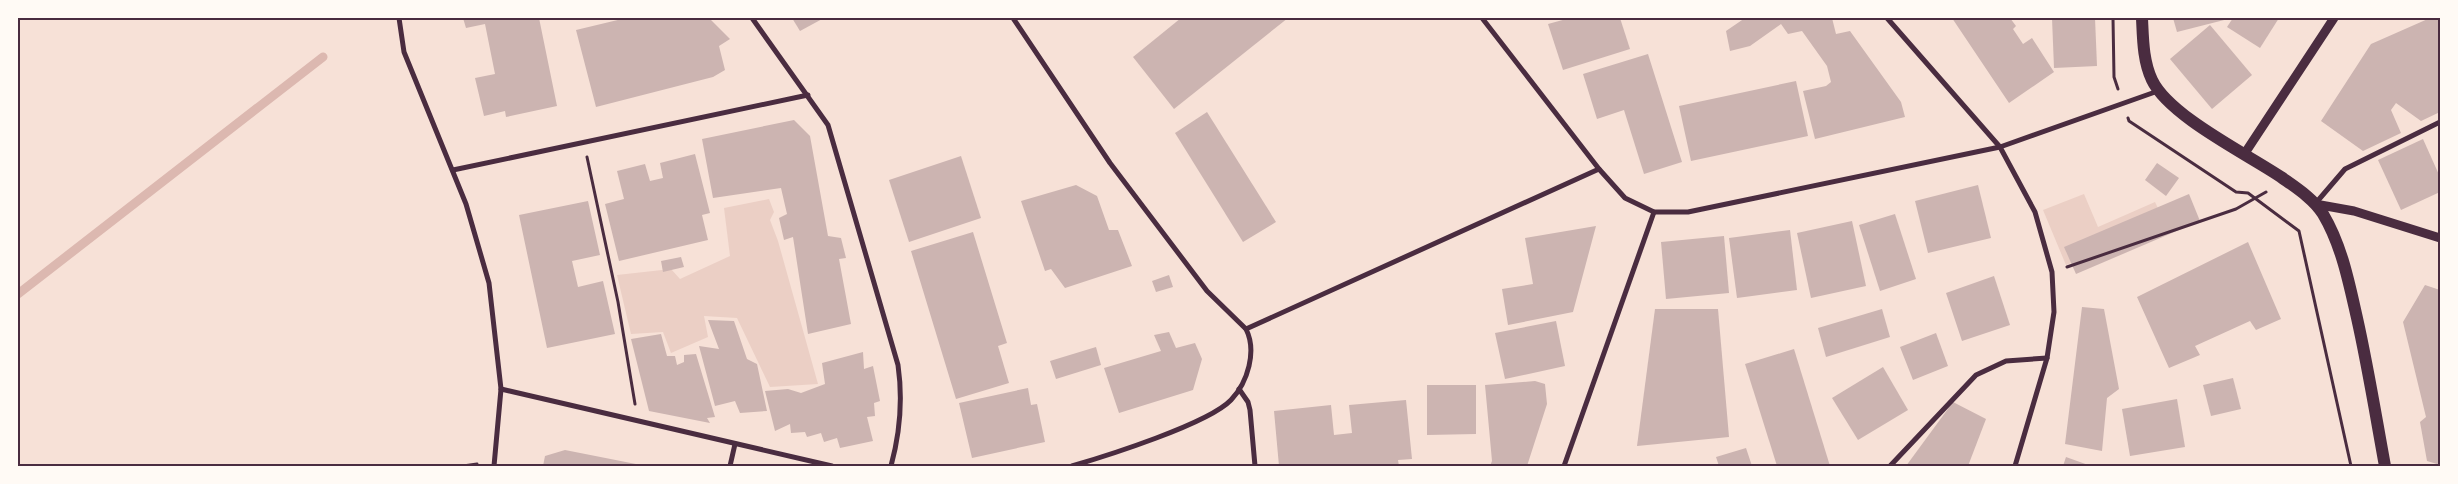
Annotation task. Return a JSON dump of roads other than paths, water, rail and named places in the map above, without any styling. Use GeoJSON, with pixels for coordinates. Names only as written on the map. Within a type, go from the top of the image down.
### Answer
{"type":"FeatureCollection","features":[{"type":"Feature","properties":{"kind":"main road"},"geometry":{"type":"LineString","coordinates":[[2142,18],[2144,50],[2152,80],[2158,90],[2175,108],[2204,129],[2245,153],[2285,180],[2315,204],[2332,230],[2346,272],[2366,360],[2385,466]]}},
{"type":"Feature","properties":{"kind":"street"},"geometry":{"type":"LineString","coordinates":[[399,18],[404,52],[453,170],[475,230],[486,273],[496,335],[501,389],[494,466]]}},
{"type":"Feature","properties":{"kind":"street"},"geometry":{"type":"LineString","coordinates":[[752,18],[828,125],[898,365],[901,390],[900,419],[891,466]]}},
{"type":"Feature","properties":{"kind":"street"},"geometry":{"type":"LineString","coordinates":[[1013,18],[1110,163],[1207,291],[1246,329],[1252,345],[1251,355],[1239,389],[1224,406],[1198,419],[1072,466]]}},
{"type":"Feature","properties":{"kind":"street"},"geometry":{"type":"LineString","coordinates":[[1482,18],[1599,168],[1625,198],[1654,212],[1688,212],[2000,147],[2158,90]]}},
{"type":"Feature","properties":{"kind":"street"},"geometry":{"type":"LineString","coordinates":[[1887,18],[2000,147],[2035,212],[2052,272],[2054,312],[2048,358],[2015,466]]}},
{"type":"Feature","properties":{"kind":"street"},"geometry":{"type":"LineString","coordinates":[[2245,153],[2334,18]]}},
{"type":"Feature","properties":{"kind":"street"},"geometry":{"type":"LineString","coordinates":[[453,170],[808,95]]}},
{"type":"Feature","properties":{"kind":"street"},"geometry":{"type":"LineString","coordinates":[[2315,204],[2345,169],[2440,122]]}},
{"type":"Feature","properties":{"kind":"street"},"geometry":{"type":"LineString","coordinates":[[1246,329],[1599,168]]}},
{"type":"Feature","properties":{"kind":"street"},"geometry":{"type":"LineString","coordinates":[[2315,204],[2354,211],[2440,238]]}},
{"type":"Feature","properties":{"kind":"street"},"geometry":{"type":"LineString","coordinates":[[1564,466],[1654,212]]}},
{"type":"Feature","properties":{"kind":"street"},"geometry":{"type":"LineString","coordinates":[[1890,466],[1976,375],[2006,361],[2048,358]]}},
{"type":"Feature","properties":{"kind":"street"},"geometry":{"type":"LineString","coordinates":[[501,389],[638,423],[832,466]]}},
{"type":"Feature","properties":{"kind":"street"},"geometry":{"type":"LineString","coordinates":[[1239,389],[1248,402],[1250,410],[1254,466]]}},
{"type":"Feature","properties":{"kind":"street"},"geometry":{"type":"LineString","coordinates":[[730,466],[735,444]]}},
{"type":"Feature","properties":{"kind":"waterway"},"geometry":{"type":"LineString","coordinates":[[18,294],[323,57]]}}]}
